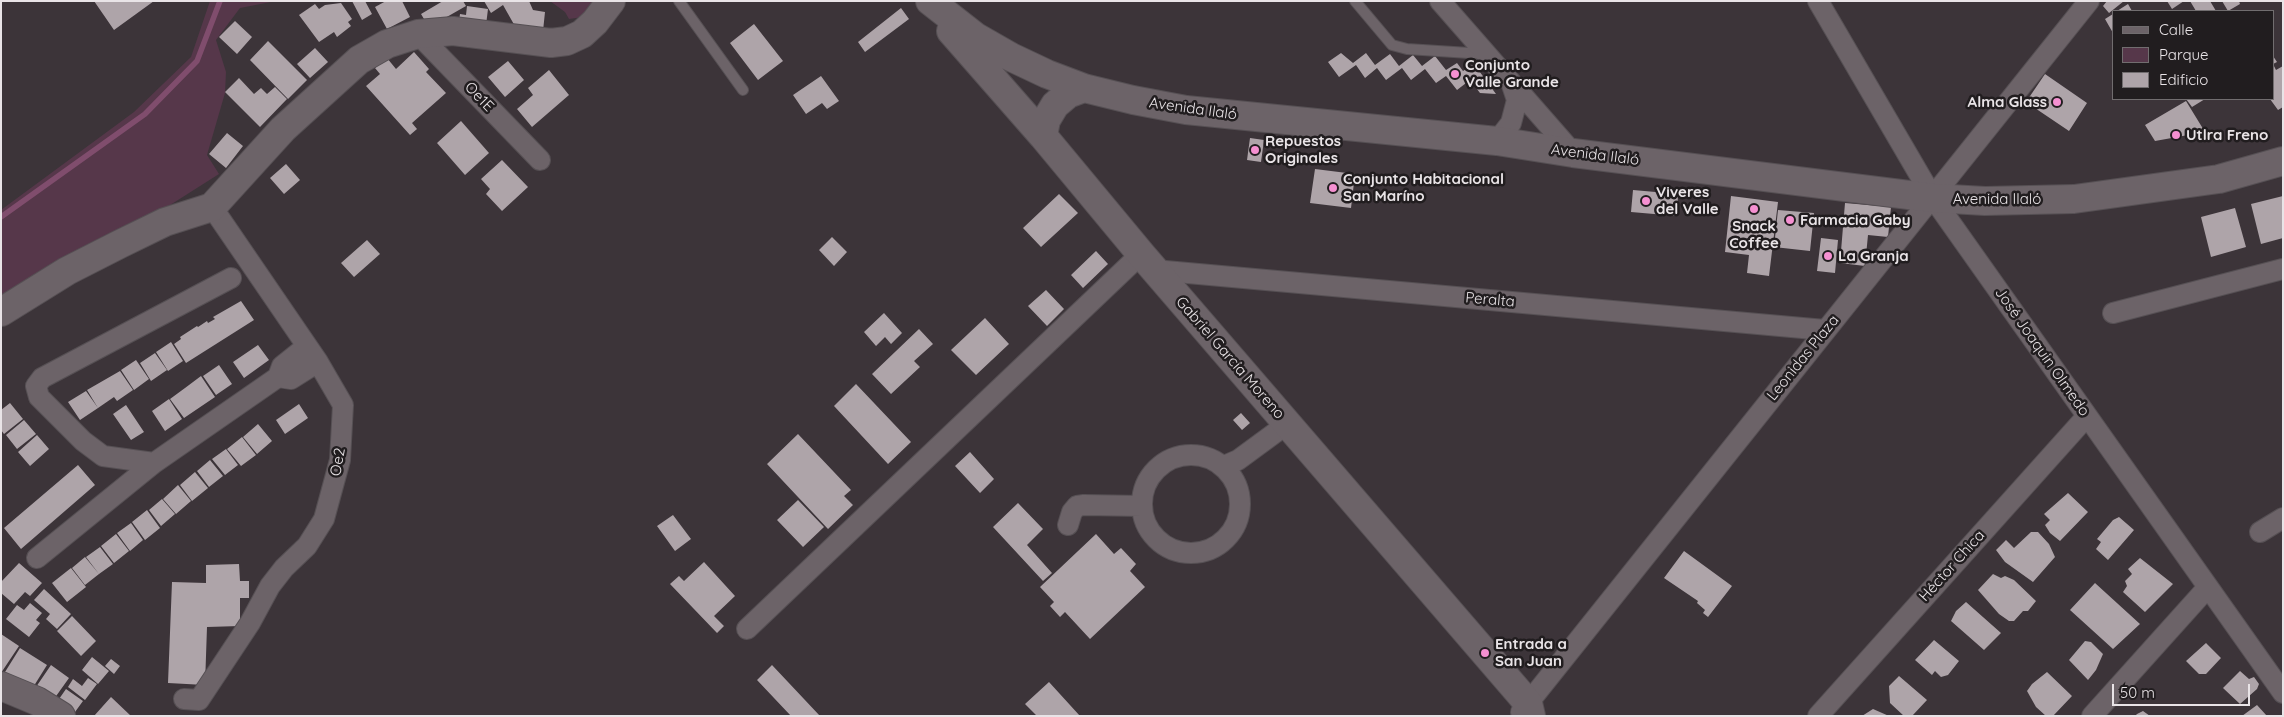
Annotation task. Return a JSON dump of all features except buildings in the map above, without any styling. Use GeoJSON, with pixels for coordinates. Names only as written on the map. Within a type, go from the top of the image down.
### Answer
{"type":"FeatureCollection","features":[{"type":"Feature","properties":{"kind":"street"},"geometry":{"type":"LineString","coordinates":[[1,312],[67,271],[120,244],[166,222],[212,207],[284,129],[359,60],[387,44],[418,34],[453,30],[551,43],[567,41],[582,34],[601,16],[611,1]]}},
{"type":"Feature","properties":{"kind":"street","name":"Gabriel García Moreno"},"geometry":{"type":"LineString","coordinates":[[926,1],[1287,424],[1525,711]]}},
{"type":"Feature","properties":{"kind":"street","name":"Avenida Ilaló"},"geometry":{"type":"LineString","coordinates":[[930,1],[976,37],[1011,57],[1047,74],[1084,88],[1133,100],[1186,110],[1497,141],[1852,191],[1985,201],[2074,199],[2218,179],[2283,161]]}},
{"type":"Feature","properties":{"kind":"street"},"geometry":{"type":"LineString","coordinates":[[1440,1],[1573,153]]}},
{"type":"Feature","properties":{"kind":"street","name":"José Joaquin Olmedo"},"geometry":{"type":"LineString","coordinates":[[1818,1],[1933,198],[2283,693]]}},
{"type":"Feature","properties":{"kind":"street","name":"Leonidas Plaza"},"geometry":{"type":"LineString","coordinates":[[1525,711],[1825,330],[1868,270],[1933,198],[2090,1]]}},
{"type":"Feature","properties":{"kind":"street","name":"Oe1E"},"geometry":{"type":"LineString","coordinates":[[418,34],[540,160]]}},
{"type":"Feature","properties":{"kind":"street"},"geometry":{"type":"LineString","coordinates":[[1497,141],[1511,123],[1517,100],[1512,85]]}},
{"type":"Feature","properties":{"kind":"street"},"geometry":{"type":"LineString","coordinates":[[1043,136],[1046,120],[1055,105],[1068,94],[1084,88]]}},
{"type":"Feature","properties":{"kind":"street","name":"Oe2"},"geometry":{"type":"LineString","coordinates":[[184,699],[199,700],[250,622],[270,586],[284,568],[307,546],[324,519],[340,460],[344,405],[313,354],[212,207]]}},
{"type":"Feature","properties":{"kind":"street"},"geometry":{"type":"LineString","coordinates":[[747,630],[1148,262]]}},
{"type":"Feature","properties":{"kind":"street","name":"Peralta"},"geometry":{"type":"LineString","coordinates":[[1148,262],[1825,330]]}},
{"type":"Feature","properties":{"kind":"street"},"geometry":{"type":"LineString","coordinates":[[2113,313],[2283,269]]}},
{"type":"Feature","properties":{"kind":"street"},"geometry":{"type":"LineString","coordinates":[[112,497],[117,479],[116,472],[103,456],[83,441],[39,397],[36,386],[42,378],[230,278]]}},
{"type":"Feature","properties":{"kind":"street"},"geometry":{"type":"LineString","coordinates":[[37,558],[154,462],[278,377],[282,366],[313,354]]}},
{"type":"Feature","properties":{"kind":"street","name":"Héctor Chica"},"geometry":{"type":"LineString","coordinates":[[1818,716],[2087,416]]}},
{"type":"Feature","properties":{"kind":"street"},"geometry":{"type":"LineString","coordinates":[[1224,466],[1238,460],[1287,424]]}},
{"type":"Feature","properties":{"kind":"street"},"geometry":{"type":"LineString","coordinates":[[1192,454],[1209,458],[1224,466],[1235,480],[1241,497],[1240,515],[1233,531],[1221,544],[1205,552],[1187,554],[1170,549],[1156,539],[1146,524],[1142,506],[1144,492],[1149,479],[1160,466],[1175,457],[1192,454]]}},
{"type":"Feature","properties":{"kind":"street"},"geometry":{"type":"LineString","coordinates":[[103,456],[154,462]]}},
{"type":"Feature","properties":{"kind":"street"},"geometry":{"type":"LineString","coordinates":[[1068,525],[1072,512],[1077,506],[1142,506]]}},
{"type":"Feature","properties":{"kind":"street"},"geometry":{"type":"LineString","coordinates":[[2260,532],[2283,518]]}},
{"type":"Feature","properties":{"kind":"street"},"geometry":{"type":"LineString","coordinates":[[2092,716],[2208,587]]}},
{"type":"Feature","properties":{"kind":"street"},"geometry":{"type":"LineString","coordinates":[[1,686],[37,700],[60,716]]}},
{"type":"Feature","properties":{"kind":"lane"},"geometry":{"type":"LineString","coordinates":[[679,1],[743,90]]}},
{"type":"Feature","properties":{"kind":"lane"},"geometry":{"type":"LineString","coordinates":[[1355,1],[1392,45],[1407,49],[1485,54]]}},
{"type":"Feature","properties":{"kind":"green space"},"geometry":{"type":"Polygon","coordinates":[[[210,1],[276,1],[240,8],[216,40],[226,72],[225,93],[207,155],[219,174],[167,207],[20,284],[1,297],[1,210],[134,112],[191,57],[210,1]]]}},
{"type":"Feature","properties":{"kind":"green space"},"geometry":{"type":"Polygon","coordinates":[[[550,1],[600,1],[583,17],[569,19],[565,12],[550,1]]]}},
{"type":"Feature","properties":{"kind":"waterway"},"geometry":{"type":"LineString","coordinates":[[1,217],[145,114],[197,61],[220,1]]}},
{"type":"Feature","properties":{"kind":"place","name":"Conjunto Valle Grande"},"geometry":{"type":"Point","coordinates":[1455,74]}},
{"type":"Feature","properties":{"kind":"place","name":"Alma Glass"},"geometry":{"type":"Point","coordinates":[2057,102]}},
{"type":"Feature","properties":{"kind":"place","name":"Utlra Freno"},"geometry":{"type":"Point","coordinates":[2176,135]}},
{"type":"Feature","properties":{"kind":"place","name":"Repuestos Originales"},"geometry":{"type":"Point","coordinates":[1255,150]}},
{"type":"Feature","properties":{"kind":"place","name":"Conjunto Habitacional San Maríno"},"geometry":{"type":"Point","coordinates":[1333,188]}},
{"type":"Feature","properties":{"kind":"place","name":"Viveres del Valle"},"geometry":{"type":"Point","coordinates":[1646,201]}},
{"type":"Feature","properties":{"kind":"place","name":"Snack Coffee"},"geometry":{"type":"Point","coordinates":[1754,209]}},
{"type":"Feature","properties":{"kind":"place","name":"Farmacia Gaby"},"geometry":{"type":"Point","coordinates":[1790,220]}},
{"type":"Feature","properties":{"kind":"place","name":"La Granja"},"geometry":{"type":"Point","coordinates":[1828,256]}},
{"type":"Feature","properties":{"kind":"place","name":"Entrada a San Juan"},"geometry":{"type":"Point","coordinates":[1485,653]}}]}
